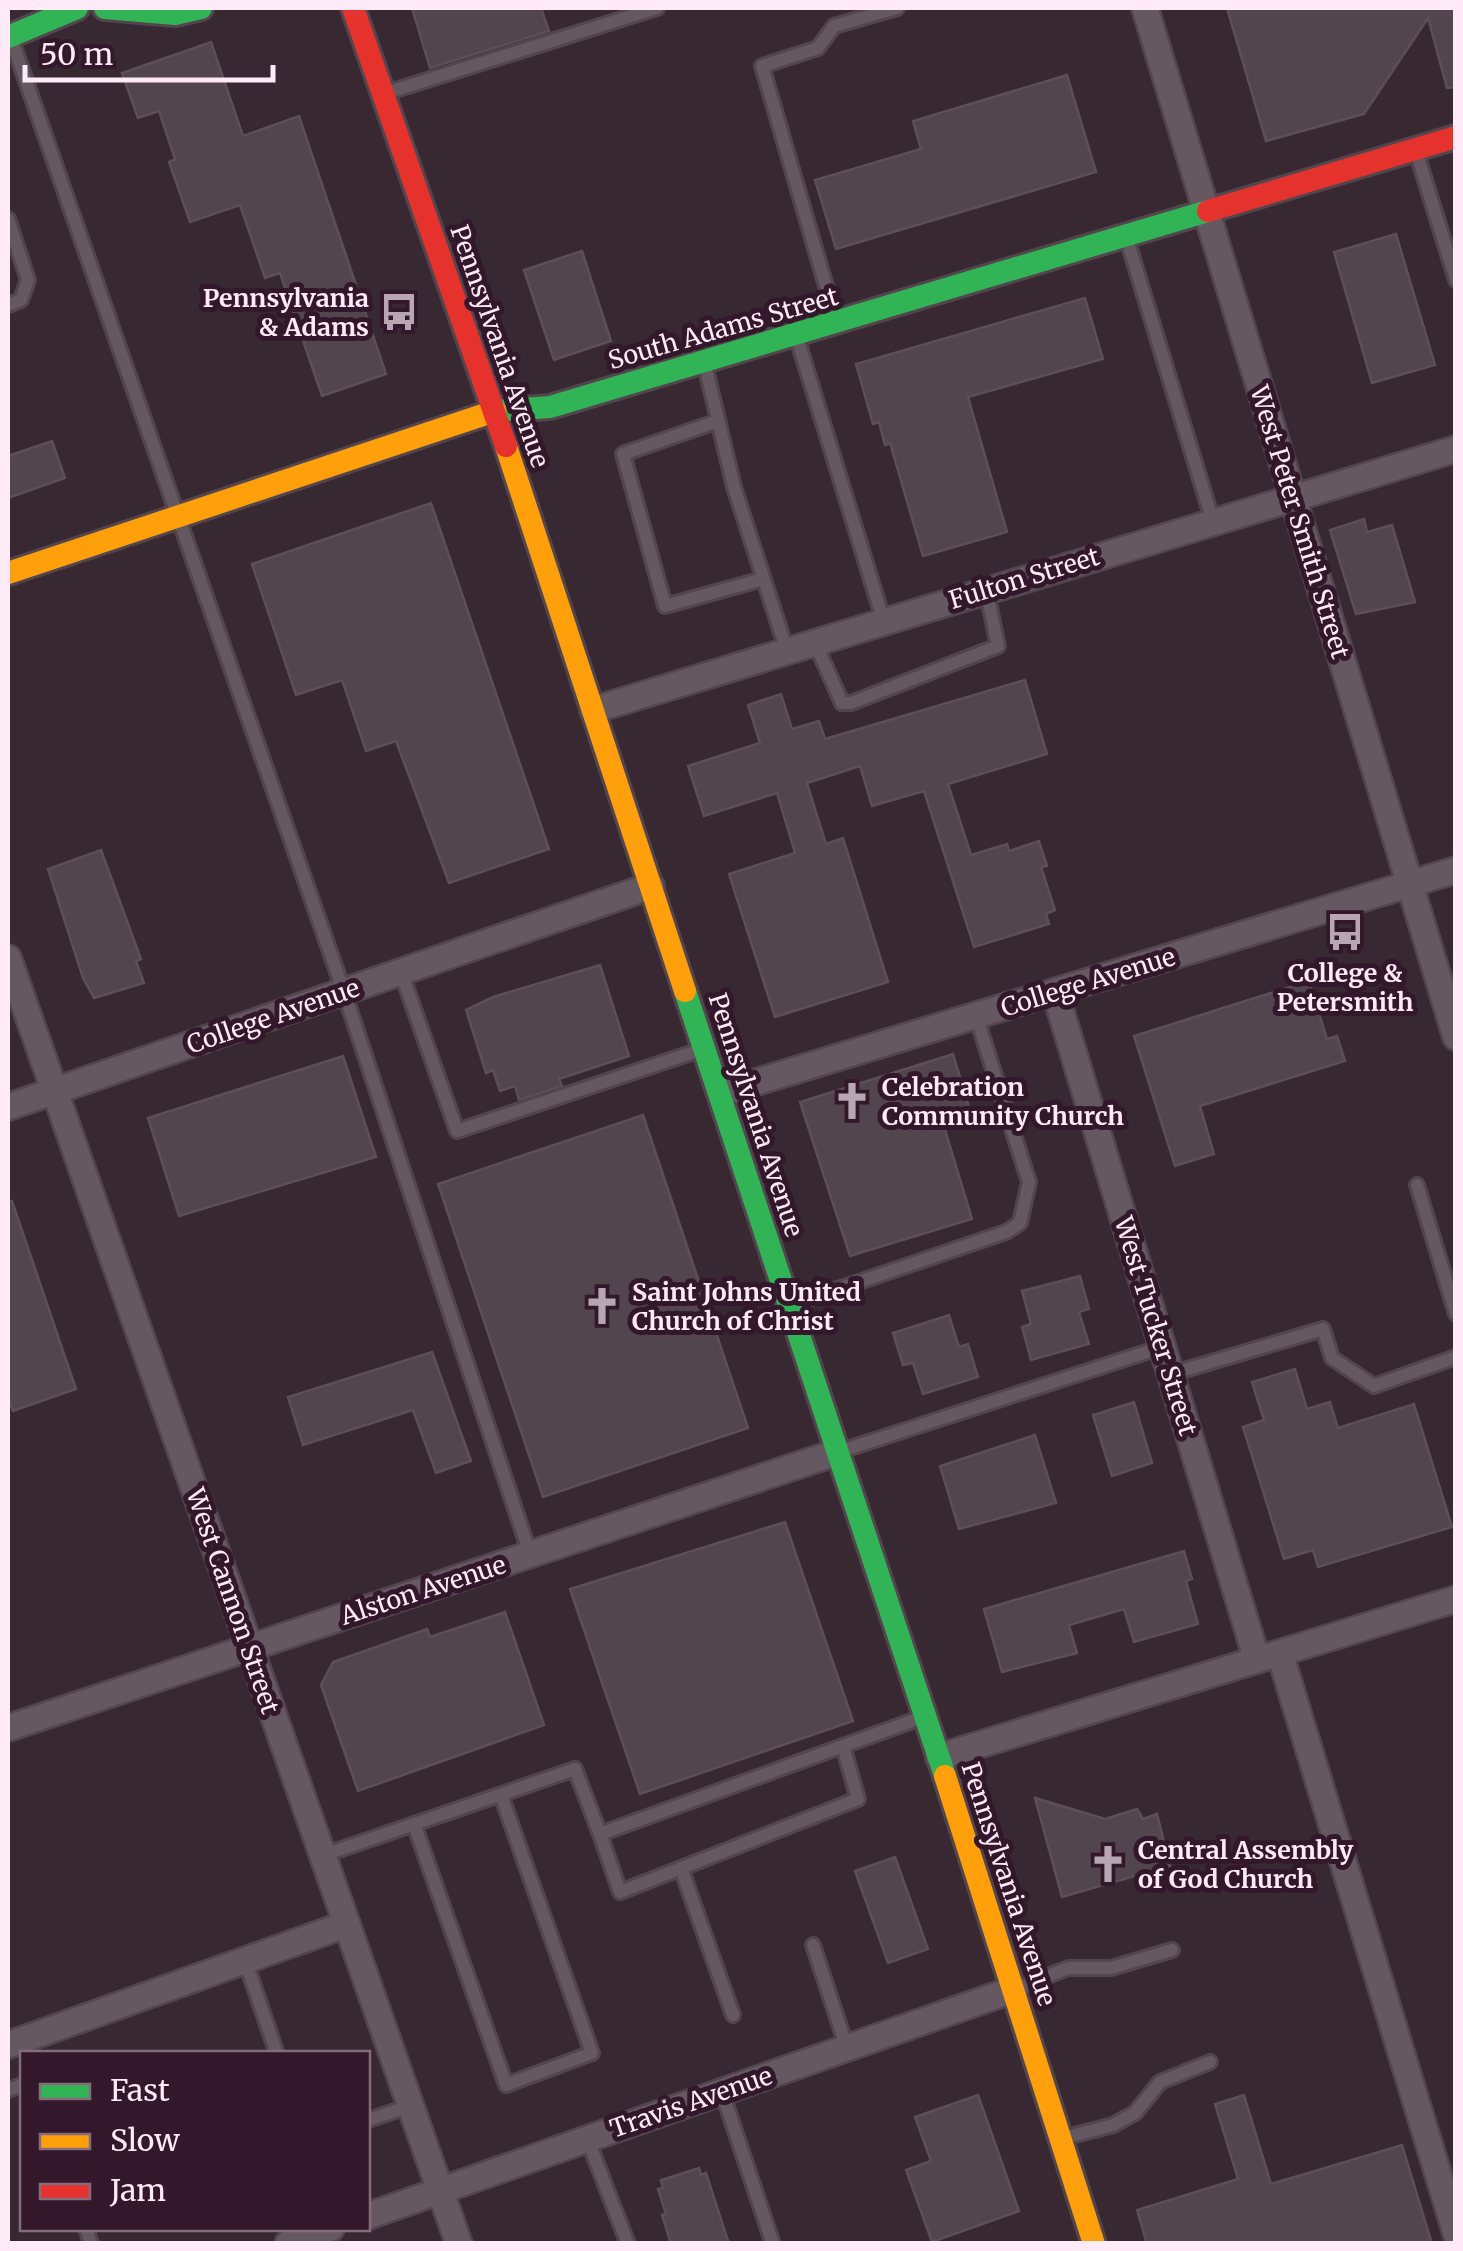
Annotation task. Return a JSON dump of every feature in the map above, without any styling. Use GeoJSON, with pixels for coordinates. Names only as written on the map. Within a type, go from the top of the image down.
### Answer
{"type":"FeatureCollection","features":[{"type":"Feature","properties":{"kind":"street"},"geometry":{"type":"LineString","coordinates":[[9,37],[78,8]]}},
{"type":"Feature","properties":{"kind":"street"},"geometry":{"type":"LineString","coordinates":[[106,8],[175,14],[201,8]]}},
{"type":"Feature","properties":{"kind":"street","name":"Pennsylvania Avenue"},"geometry":{"type":"LineString","coordinates":[[353,8],[494,411],[652,886],[1016,1989],[1094,2244]]}},
{"type":"Feature","properties":{"kind":"street","name":"West Peter Smith Street"},"geometry":{"type":"LineString","coordinates":[[1145,8],[1456,1037]]}},
{"type":"Feature","properties":{"kind":"street","name":"South Adams Street"},"geometry":{"type":"LineString","coordinates":[[8,572],[494,411],[550,407],[1456,137]]}},
{"type":"Feature","properties":{"kind":"street","name":"Fulton Street"},"geometry":{"type":"LineString","coordinates":[[593,710],[986,588],[1456,449]]}},
{"type":"Feature","properties":{"kind":"street","name":"College Avenue"},"geometry":{"type":"LineString","coordinates":[[720,1093],[1456,870]]}},
{"type":"Feature","properties":{"kind":"street","name":"College Avenue"},"geometry":{"type":"LineString","coordinates":[[8,1107],[652,886]]}},
{"type":"Feature","properties":{"kind":"street","name":"West Cannon Street"},"geometry":{"type":"LineString","coordinates":[[8,958],[459,2244]]}},
{"type":"Feature","properties":{"kind":"street","name":"West Tucker Street"},"geometry":{"type":"LineString","coordinates":[[1055,992],[1170,1374],[1269,1657],[1456,2232]]}},
{"type":"Feature","properties":{"kind":"street","name":"Alston Avenue"},"geometry":{"type":"LineString","coordinates":[[8,1728],[838,1452]]}},
{"type":"Feature","properties":{"kind":"street"},"geometry":{"type":"LineString","coordinates":[[939,1756],[1456,1598]]}},
{"type":"Feature","properties":{"kind":"street"},"geometry":{"type":"LineString","coordinates":[[8,2045],[346,1924]]}},
{"type":"Feature","properties":{"kind":"street","name":"Travis Avenue"},"geometry":{"type":"LineString","coordinates":[[370,2215],[1016,1989]]}},
{"type":"Feature","properties":{"kind":"street"},"geometry":{"type":"LineString","coordinates":[[288,2244],[323,2231]]}},
{"type":"Feature","properties":{"kind":"lane"},"geometry":{"type":"LineString","coordinates":[[383,94],[658,8]]}},
{"type":"Feature","properties":{"kind":"lane"},"geometry":{"type":"LineString","coordinates":[[838,324],[762,66],[818,48],[834,26],[897,8]]}},
{"type":"Feature","properties":{"kind":"lane"},"geometry":{"type":"LineString","coordinates":[[9,37],[344,992],[530,1554]]}},
{"type":"Feature","properties":{"kind":"lane"},"geometry":{"type":"LineString","coordinates":[[1416,149],[1456,280]]}},
{"type":"Feature","properties":{"kind":"lane"},"geometry":{"type":"LineString","coordinates":[[8,218],[28,280],[21,300],[8,304]]}},
{"type":"Feature","properties":{"kind":"lane"},"geometry":{"type":"LineString","coordinates":[[1126,236],[1213,522]]}},
{"type":"Feature","properties":{"kind":"lane"},"geometry":{"type":"LineString","coordinates":[[796,336],[884,622]]}},
{"type":"Feature","properties":{"kind":"lane"},"geometry":{"type":"LineString","coordinates":[[704,362],[763,579],[787,651]]}},
{"type":"Feature","properties":{"kind":"lane"},"geometry":{"type":"LineString","coordinates":[[718,421],[623,454],[665,606],[763,579]]}},
{"type":"Feature","properties":{"kind":"lane"},"geometry":{"type":"LineString","coordinates":[[815,643],[834,691],[842,703],[851,703],[998,646],[986,588]]}},
{"type":"Feature","properties":{"kind":"lane"},"geometry":{"type":"LineString","coordinates":[[402,972],[457,1131],[705,1048]]}},
{"type":"Feature","properties":{"kind":"lane"},"geometry":{"type":"LineString","coordinates":[[790,1305],[1020,1223],[1029,1182],[976,1016]]}},
{"type":"Feature","properties":{"kind":"lane"},"geometry":{"type":"LineString","coordinates":[[1416,1185],[1456,1314]]}},
{"type":"Feature","properties":{"kind":"lane"},"geometry":{"type":"LineString","coordinates":[[1170,1374],[1323,1329],[1332,1358],[1374,1386],[1456,1357]]}},
{"type":"Feature","properties":{"kind":"lane"},"geometry":{"type":"LineString","coordinates":[[838,1452],[1162,1347]]}},
{"type":"Feature","properties":{"kind":"lane"},"geometry":{"type":"LineString","coordinates":[[600,1834],[926,1716]]}},
{"type":"Feature","properties":{"kind":"lane"},"geometry":{"type":"LineString","coordinates":[[324,1855],[574,1769],[620,1892],[858,1800],[842,1746]]}},
{"type":"Feature","properties":{"kind":"lane"},"geometry":{"type":"LineString","coordinates":[[414,1824],[506,2085],[592,2053],[501,1794]]}},
{"type":"Feature","properties":{"kind":"lane"},"geometry":{"type":"LineString","coordinates":[[682,1871],[733,2015]]}},
{"type":"Feature","properties":{"kind":"lane"},"geometry":{"type":"LineString","coordinates":[[813,1944],[847,2048]]}},
{"type":"Feature","properties":{"kind":"lane"},"geometry":{"type":"LineString","coordinates":[[1016,1989],[1068,1968],[1111,1968],[1172,1950]]}},
{"type":"Feature","properties":{"kind":"lane"},"geometry":{"type":"LineString","coordinates":[[246,1960],[276,2051]]}},
{"type":"Feature","properties":{"kind":"lane"},"geometry":{"type":"LineString","coordinates":[[1062,2138],[1113,2125],[1135,2113],[1160,2082],[1210,2062]]}},
{"type":"Feature","properties":{"kind":"lane"},"geometry":{"type":"LineString","coordinates":[[722,2092],[773,2244]]}},
{"type":"Feature","properties":{"kind":"lane"},"geometry":{"type":"LineString","coordinates":[[370,2119],[410,2106]]}},
{"type":"Feature","properties":{"kind":"lane"},"geometry":{"type":"LineString","coordinates":[[587,2138],[628,2244]]}},
{"type":"Feature","properties":{"kind":"building"},"geometry":{"type":"Polygon","coordinates":[[[412,8],[541,8],[549,31],[430,68],[412,8]]]}},
{"type":"Feature","properties":{"kind":"building"},"geometry":{"type":"Polygon","coordinates":[[[1227,8],[1456,8],[1456,87],[1447,88],[1428,18],[1364,114],[1266,141],[1227,8]]]}},
{"type":"Feature","properties":{"kind":"building"},"geometry":{"type":"Polygon","coordinates":[[[211,42],[243,136],[299,116],[386,374],[322,396],[280,273],[265,278],[240,205],[190,222],[169,162],[175,159],[159,111],[138,118],[122,73],[211,42]]]}},
{"type":"Feature","properties":{"kind":"building"},"geometry":{"type":"Polygon","coordinates":[[[1067,75],[1096,172],[836,249],[815,180],[921,149],[913,121],[1067,75]]]}},
{"type":"Feature","properties":{"kind":"building"},"geometry":{"type":"Polygon","coordinates":[[[1396,234],[1435,365],[1372,383],[1334,252],[1396,234]]]}},
{"type":"Feature","properties":{"kind":"building"},"geometry":{"type":"Polygon","coordinates":[[[582,251],[611,341],[554,360],[524,270],[582,251]]]}},
{"type":"Feature","properties":{"kind":"building"},"geometry":{"type":"Polygon","coordinates":[[[1085,298],[1103,359],[968,397],[1007,532],[923,556],[890,443],[885,445],[879,422],[873,424],[856,364],[1085,298]]]}},
{"type":"Feature","properties":{"kind":"building"},"geometry":{"type":"Polygon","coordinates":[[[52,441],[65,478],[8,498],[8,456],[52,441]]]}},
{"type":"Feature","properties":{"kind":"building"},"geometry":{"type":"Polygon","coordinates":[[[431,503],[549,849],[449,883],[396,741],[366,751],[342,680],[296,695],[252,564],[431,503]]]}},
{"type":"Feature","properties":{"kind":"building"},"geometry":{"type":"Polygon","coordinates":[[[1364,519],[1367,532],[1392,525],[1415,602],[1356,614],[1330,530],[1364,519]]]}},
{"type":"Feature","properties":{"kind":"building"},"geometry":{"type":"Polygon","coordinates":[[[1025,680],[1047,754],[948,784],[971,855],[1007,844],[1009,851],[1039,841],[1047,866],[1041,867],[1055,910],[1046,914],[1049,924],[974,947],[924,791],[872,806],[860,766],[807,783],[826,844],[843,838],[888,982],[775,1017],[729,874],[795,853],[777,793],[704,816],[688,766],[760,743],[748,705],[781,694],[792,729],[819,721],[825,739],[1025,680]]]}},
{"type":"Feature","properties":{"kind":"building"},"geometry":{"type":"Polygon","coordinates":[[[101,850],[141,959],[136,961],[144,983],[94,998],[83,978],[48,869],[101,850]]]}},
{"type":"Feature","properties":{"kind":"building"},"geometry":{"type":"Polygon","coordinates":[[[600,965],[629,1056],[559,1079],[562,1086],[519,1100],[515,1086],[500,1091],[493,1070],[486,1073],[466,1010],[493,997],[600,965]]]}},
{"type":"Feature","properties":{"kind":"building"},"geometry":{"type":"Polygon","coordinates":[[[1309,981],[1327,1039],[1337,1036],[1345,1061],[1200,1106],[1214,1154],[1175,1166],[1134,1036],[1309,981]]]}},
{"type":"Feature","properties":{"kind":"building"},"geometry":{"type":"Polygon","coordinates":[[[953,1054],[971,1114],[943,1123],[972,1219],[850,1256],[800,1102],[953,1054]]]}},
{"type":"Feature","properties":{"kind":"building"},"geometry":{"type":"Polygon","coordinates":[[[343,1056],[376,1157],[179,1216],[148,1118],[343,1056]]]}},
{"type":"Feature","properties":{"kind":"building"},"geometry":{"type":"Polygon","coordinates":[[[643,1115],[748,1428],[543,1497],[438,1184],[643,1115]]]}},
{"type":"Feature","properties":{"kind":"building"},"geometry":{"type":"Polygon","coordinates":[[[12,1201],[76,1389],[13,1411],[8,1396],[8,1202],[12,1201]]]}},
{"type":"Feature","properties":{"kind":"building"},"geometry":{"type":"Polygon","coordinates":[[[1080,1276],[1089,1309],[1079,1312],[1089,1344],[1031,1360],[1022,1327],[1031,1324],[1022,1291],[1080,1276]]]}},
{"type":"Feature","properties":{"kind":"building"},"geometry":{"type":"Polygon","coordinates":[[[949,1315],[959,1347],[968,1344],[978,1377],[923,1394],[913,1363],[903,1365],[893,1333],[949,1315]]]}},
{"type":"Feature","properties":{"kind":"building"},"geometry":{"type":"Polygon","coordinates":[[[432,1352],[471,1461],[436,1473],[413,1410],[303,1445],[288,1397],[432,1352]]]}},
{"type":"Feature","properties":{"kind":"building"},"geometry":{"type":"Polygon","coordinates":[[[1295,1369],[1307,1409],[1330,1402],[1338,1428],[1414,1404],[1452,1527],[1318,1567],[1313,1550],[1284,1559],[1243,1427],[1264,1420],[1252,1382],[1295,1369]]]}},
{"type":"Feature","properties":{"kind":"building"},"geometry":{"type":"Polygon","coordinates":[[[1134,1402],[1152,1463],[1112,1476],[1093,1415],[1134,1402]]]}},
{"type":"Feature","properties":{"kind":"building"},"geometry":{"type":"Polygon","coordinates":[[[1035,1435],[1056,1503],[959,1529],[940,1466],[1035,1435]]]}},
{"type":"Feature","properties":{"kind":"building"},"geometry":{"type":"Polygon","coordinates":[[[785,1522],[853,1721],[640,1794],[570,1589],[785,1522]]]}},
{"type":"Feature","properties":{"kind":"building"},"geometry":{"type":"Polygon","coordinates":[[[1184,1551],[1192,1579],[1186,1581],[1198,1624],[1134,1642],[1124,1609],[1069,1625],[1077,1653],[1002,1672],[984,1609],[1184,1551]]]}},
{"type":"Feature","properties":{"kind":"building"},"geometry":{"type":"Polygon","coordinates":[[[505,1612],[544,1725],[358,1791],[321,1685],[333,1662],[427,1629],[430,1637],[505,1612]]]}},
{"type":"Feature","properties":{"kind":"building"},"geometry":{"type":"Polygon","coordinates":[[[1035,1798],[1105,1819],[1137,1809],[1143,1819],[1157,1814],[1170,1866],[1062,1897],[1035,1798]]]}},
{"type":"Feature","properties":{"kind":"building"},"geometry":{"type":"Polygon","coordinates":[[[895,1857],[928,1949],[888,1963],[855,1871],[895,1857]]]}},
{"type":"Feature","properties":{"kind":"building"},"geometry":{"type":"Polygon","coordinates":[[[978,2095],[1019,2211],[932,2242],[906,2170],[931,2161],[915,2117],[978,2095]]]}},
{"type":"Feature","properties":{"kind":"building"},"geometry":{"type":"Polygon","coordinates":[[[1244,2095],[1271,2184],[1402,2145],[1432,2244],[1147,2244],[1137,2210],[1238,2179],[1215,2104],[1244,2095]]]}},
{"type":"Feature","properties":{"kind":"building"},"geometry":{"type":"Polygon","coordinates":[[[699,2168],[701,2175],[706,2173],[729,2244],[671,2244],[662,2215],[666,2214],[658,2189],[663,2188],[661,2180],[699,2168]]]}},
{"type":"Feature","properties":{"kind":"traffic: fast"},"geometry":{"type":"LineString","coordinates":[[8,37],[77,8]]}},
{"type":"Feature","properties":{"kind":"traffic: fast"},"geometry":{"type":"LineString","coordinates":[[105,8],[175,14],[201,8]]}},
{"type":"Feature","properties":{"kind":"traffic: fast"},"geometry":{"type":"LineString","coordinates":[[495,411],[550,407],[1208,211]]}},
{"type":"Feature","properties":{"kind":"traffic: fast"},"geometry":{"type":"LineString","coordinates":[[685,991],[945,1776]]}},
{"type":"Feature","properties":{"kind":"traffic: slow"},"geometry":{"type":"LineString","coordinates":[[8,573],[495,411]]}},
{"type":"Feature","properties":{"kind":"traffic: slow"},"geometry":{"type":"LineString","coordinates":[[506,446],[685,991]]}},
{"type":"Feature","properties":{"kind":"traffic: slow"},"geometry":{"type":"LineString","coordinates":[[945,1776],[1094,2244]]}},
{"type":"Feature","properties":{"kind":"traffic: jam"},"geometry":{"type":"LineString","coordinates":[[353,8],[506,446]]}},
{"type":"Feature","properties":{"kind":"traffic: jam"},"geometry":{"type":"LineString","coordinates":[[1208,211],[1456,137]]}},
{"type":"Feature","properties":{"kind":"place","name":"Pennsylvania & Adams"},"geometry":{"type":"Point","coordinates":[399,312]}},
{"type":"Feature","properties":{"kind":"place","name":"College & Petersmith"},"geometry":{"type":"Point","coordinates":[1345,932]}},
{"type":"Feature","properties":{"kind":"place","name":"Celebration Community Church"},"geometry":{"type":"Point","coordinates":[852,1101]}},
{"type":"Feature","properties":{"kind":"place","name":"Saint Johns United Church of Christ"},"geometry":{"type":"Point","coordinates":[602,1306]}},
{"type":"Feature","properties":{"kind":"place","name":"Central Assembly of God Church"},"geometry":{"type":"Point","coordinates":[1108,1864]}}]}
